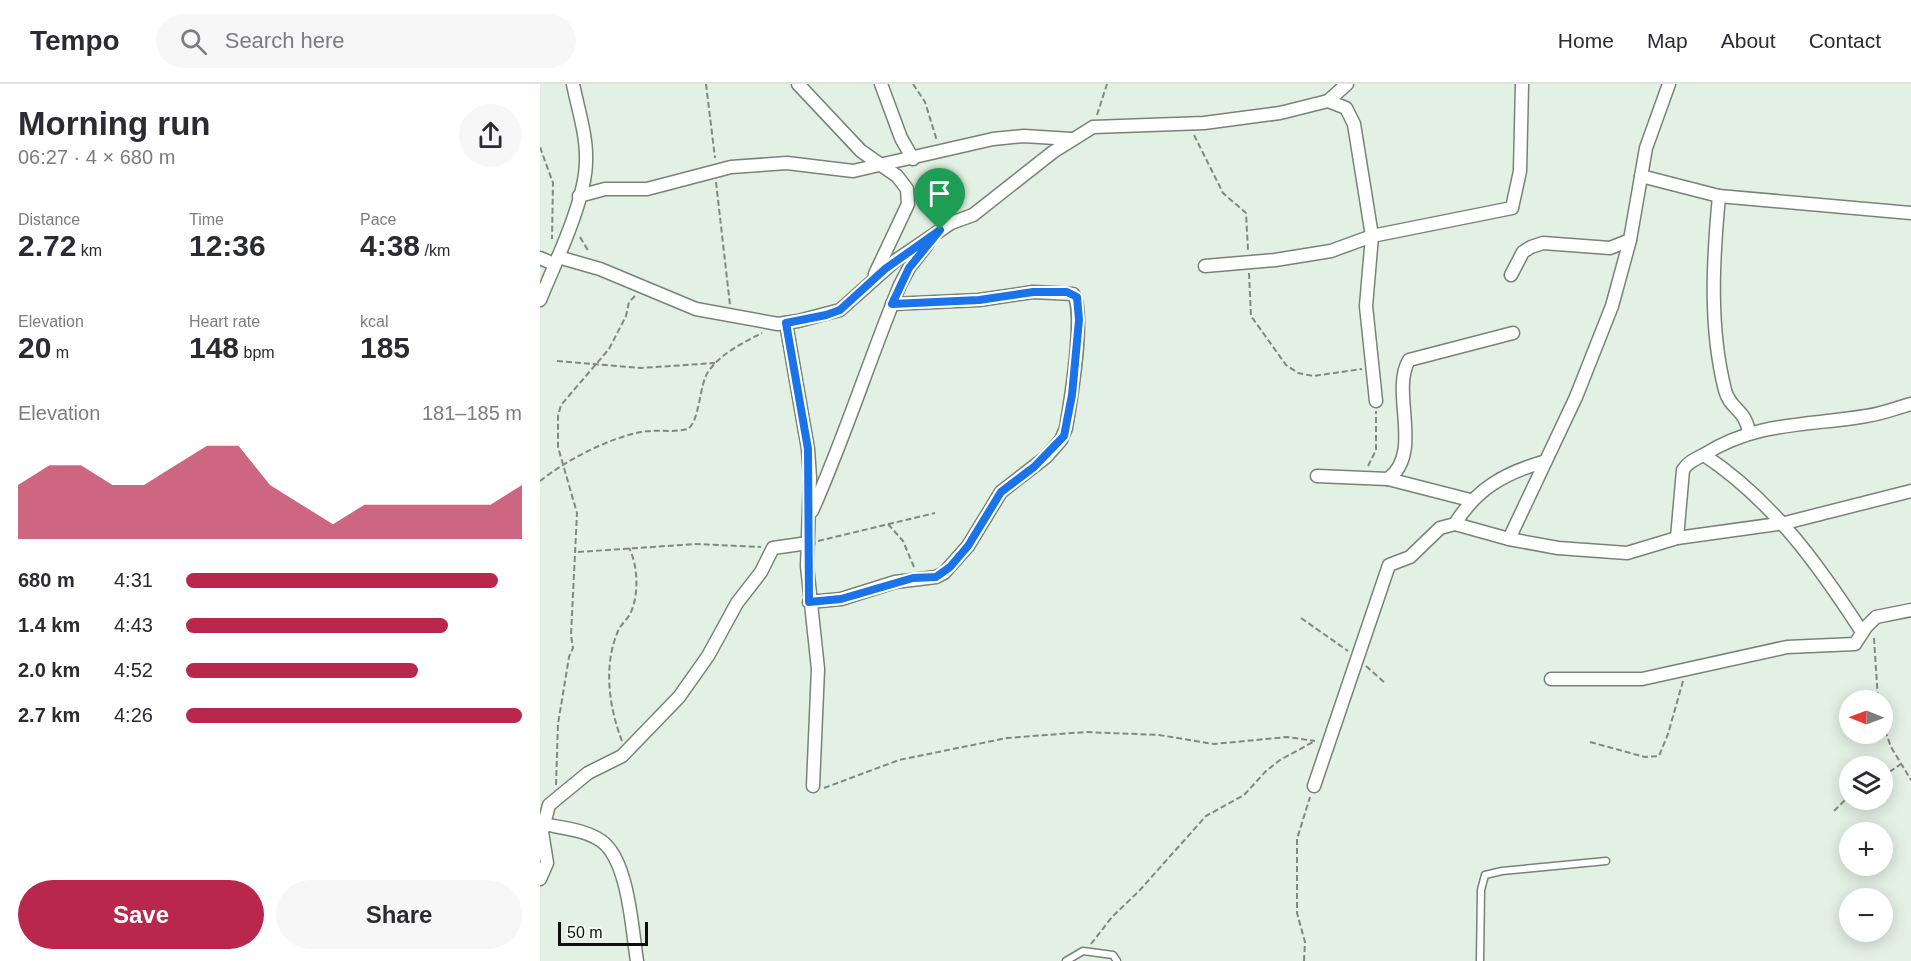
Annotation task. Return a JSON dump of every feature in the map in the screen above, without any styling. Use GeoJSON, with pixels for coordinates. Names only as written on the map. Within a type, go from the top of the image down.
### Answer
{"type":"FeatureCollection","features":[{"type":"Feature","properties":{"kind":"street"},"geometry":{"type":"LineString","coordinates":[[540,300],[571,221],[586,160],[573,84]]}},
{"type":"Feature","properties":{"kind":"street"},"geometry":{"type":"LineString","coordinates":[[798,84],[861,150],[901,179],[909,199],[873,280]]}},
{"type":"Feature","properties":{"kind":"street"},"geometry":{"type":"LineString","coordinates":[[882,84],[901,138],[913,159]]}},
{"type":"Feature","properties":{"kind":"street"},"geometry":{"type":"LineString","coordinates":[[540,258],[600,269],[696,309],[732,317],[782,323],[836,312],[873,280],[940,230],[974,214],[1071,139],[1093,126],[1183,125],[1280,113],[1328,101],[1347,84]]}},
{"type":"Feature","properties":{"kind":"street"},"geometry":{"type":"LineString","coordinates":[[1205,266],[1275,260],[1331,251],[1372,236],[1512,208],[1520,171],[1522,84]]}},
{"type":"Feature","properties":{"kind":"street"},"geometry":{"type":"LineString","coordinates":[[1509,539],[1592,358],[1612,306],[1630,240],[1647,148],[1669,84]]}},
{"type":"Feature","properties":{"kind":"street"},"geometry":{"type":"LineString","coordinates":[[1328,101],[1346,108],[1354,124],[1372,236],[1366,306],[1376,401]]}},
{"type":"Feature","properties":{"kind":"street"},"geometry":{"type":"LineString","coordinates":[[579,196],[605,189],[647,189],[716,171],[774,163],[844,171],[883,166],[1009,137],[1071,139]]}},
{"type":"Feature","properties":{"kind":"street"},"geometry":{"type":"LineString","coordinates":[[1641,176],[1719,196],[1911,213]]}},
{"type":"Feature","properties":{"kind":"street"},"geometry":{"type":"LineString","coordinates":[[1719,196],[1713,258],[1721,374],[1728,398],[1744,415],[1749,433]]}},
{"type":"Feature","properties":{"kind":"street"},"geometry":{"type":"LineString","coordinates":[[809,518],[838,452],[857,392],[892,304],[909,268],[940,230]]}},
{"type":"Feature","properties":{"kind":"street"},"geometry":{"type":"LineString","coordinates":[[1511,275],[1523,252],[1530,246],[1543,243],[1610,248],[1630,240]]}},
{"type":"Feature","properties":{"kind":"street"},"geometry":{"type":"LineString","coordinates":[[809,602],[841,599],[921,577],[936,577],[946,571],[968,546],[1001,492],[1040,462],[1064,436],[1072,395],[1079,320],[1078,301],[1070,292],[1049,292],[979,300],[892,304]]}},
{"type":"Feature","properties":{"kind":"street"},"geometry":{"type":"LineString","coordinates":[[782,323],[808,449],[809,602],[818,669],[813,786]]}},
{"type":"Feature","properties":{"kind":"street"},"geometry":{"type":"LineString","coordinates":[[1388,479],[1395,474],[1404,446],[1404,378],[1408,360],[1513,333]]}},
{"type":"Feature","properties":{"kind":"street"},"geometry":{"type":"LineString","coordinates":[[1677,538],[1683,470],[1688,463],[1718,446],[1749,433],[1797,423],[1864,417],[1911,404]]}},
{"type":"Feature","properties":{"kind":"street"},"geometry":{"type":"LineString","coordinates":[[1704,455],[1724,468],[1785,524],[1862,632]]}},
{"type":"Feature","properties":{"kind":"street"},"geometry":{"type":"LineString","coordinates":[[1455,524],[1470,500],[1507,474],[1543,462]]}},
{"type":"Feature","properties":{"kind":"street"},"geometry":{"type":"LineString","coordinates":[[1317,476],[1388,479],[1470,500]]}},
{"type":"Feature","properties":{"kind":"street"},"geometry":{"type":"LineString","coordinates":[[1314,786],[1321,744],[1356,658],[1389,565],[1410,557],[1440,528],[1455,524],[1509,539],[1617,553],[1638,551],[1677,538],[1785,524],[1911,491]]}},
{"type":"Feature","properties":{"kind":"street"},"geometry":{"type":"LineString","coordinates":[[540,879],[547,863],[542,829],[546,810],[552,802],[588,773],[626,752],[653,727],[696,675],[737,603],[761,572],[773,548],[808,543]]}},
{"type":"Feature","properties":{"kind":"street"},"geometry":{"type":"LineString","coordinates":[[1551,679],[1642,679],[1787,647],[1855,644],[1862,632],[1876,617],[1911,610]]}},
{"type":"Feature","properties":{"kind":"street"},"geometry":{"type":"LineString","coordinates":[[542,829],[581,832],[605,844],[624,876],[637,961]]}},
{"type":"Feature","properties":{"kind":"lane"},"geometry":{"type":"LineString","coordinates":[[1480,961],[1481,890],[1485,875],[1502,871],[1606,861]]}},
{"type":"Feature","properties":{"kind":"lane"},"geometry":{"type":"LineString","coordinates":[[1066,961],[1083,951],[1113,954],[1117,961]]}},
{"type":"Feature","properties":{"kind":"path"},"geometry":{"type":"LineString","coordinates":[[706,84],[714,128],[720,233],[732,317]]}},
{"type":"Feature","properties":{"kind":"path"},"geometry":{"type":"LineString","coordinates":[[913,84],[925,102],[940,152]]}},
{"type":"Feature","properties":{"kind":"path"},"geometry":{"type":"LineString","coordinates":[[1093,126],[1107,84]]}},
{"type":"Feature","properties":{"kind":"path"},"geometry":{"type":"LineString","coordinates":[[1183,125],[1191,130],[1200,144],[1223,193],[1246,213],[1251,316],[1286,366],[1293,371],[1313,376],[1371,367]]}},
{"type":"Feature","properties":{"kind":"path"},"geometry":{"type":"LineString","coordinates":[[540,147],[553,183],[552,239]]}},
{"type":"Feature","properties":{"kind":"path"},"geometry":{"type":"LineString","coordinates":[[571,221],[600,269]]}},
{"type":"Feature","properties":{"kind":"path"},"geometry":{"type":"LineString","coordinates":[[552,802],[556,792],[558,724],[568,661],[573,645],[571,635],[578,513],[556,435],[560,408],[612,343],[626,316],[629,303],[644,287]]}},
{"type":"Feature","properties":{"kind":"path"},"geometry":{"type":"LineString","coordinates":[[540,481],[564,464],[624,436],[643,432],[688,429],[693,422],[705,378],[717,363],[735,347],[782,323]]}},
{"type":"Feature","properties":{"kind":"path"},"geometry":{"type":"LineString","coordinates":[[557,361],[657,369],[717,363]]}},
{"type":"Feature","properties":{"kind":"path"},"geometry":{"type":"LineString","coordinates":[[1363,477],[1376,450],[1376,401]]}},
{"type":"Feature","properties":{"kind":"path"},"geometry":{"type":"LineString","coordinates":[[808,543],[935,513]]}},
{"type":"Feature","properties":{"kind":"path"},"geometry":{"type":"LineString","coordinates":[[888,524],[903,541],[910,560],[921,577]]}},
{"type":"Feature","properties":{"kind":"path"},"geometry":{"type":"LineString","coordinates":[[577,552],[696,544],[773,548]]}},
{"type":"Feature","properties":{"kind":"path"},"geometry":{"type":"LineString","coordinates":[[626,752],[615,720],[609,677],[618,631],[627,620],[634,604],[636,571],[629,548]]}},
{"type":"Feature","properties":{"kind":"path"},"geometry":{"type":"LineString","coordinates":[[1876,617],[1877,690]]}},
{"type":"Feature","properties":{"kind":"path"},"geometry":{"type":"LineString","coordinates":[[1301,618],[1356,658],[1384,682]]}},
{"type":"Feature","properties":{"kind":"path"},"geometry":{"type":"LineString","coordinates":[[1590,742],[1645,758],[1659,756],[1668,734],[1686,670]]}},
{"type":"Feature","properties":{"kind":"path"},"geometry":{"type":"LineString","coordinates":[[813,786],[821,789],[899,760],[1007,738],[1086,732],[1149,734],[1214,744],[1287,737],[1321,744]]}},
{"type":"Feature","properties":{"kind":"path"},"geometry":{"type":"LineString","coordinates":[[1083,951],[1098,938],[1112,917],[1139,891],[1206,816],[1244,795],[1280,760],[1321,744]]}},
{"type":"Feature","properties":{"kind":"path"},"geometry":{"type":"LineString","coordinates":[[1890,744],[1911,780]]}},
{"type":"Feature","properties":{"kind":"path"},"geometry":{"type":"LineString","coordinates":[[1893,769],[1901,764]]}},
{"type":"Feature","properties":{"kind":"path"},"geometry":{"type":"LineString","coordinates":[[1304,961],[1305,942],[1296,913],[1297,839],[1314,786]]}},
{"type":"Feature","properties":{"kind":"path"},"geometry":{"type":"LineString","coordinates":[[1834,811],[1839,806]]}},
{"type":"Feature","properties":{"kind":"route"},"geometry":{"type":"LineString","coordinates":[[940,230],[905,274],[892,304],[979,300],[1033,292],[1067,292],[1077,297],[1079,320],[1072,395],[1065,432],[1046,457],[1006,486],[995,499],[968,546],[944,573],[936,577],[913,578],[896,582],[870,592],[841,599],[809,602],[807,566],[810,478],[808,449],[798,403],[786,323],[832,314],[840,310],[895,261],[940,230]]}}]}
